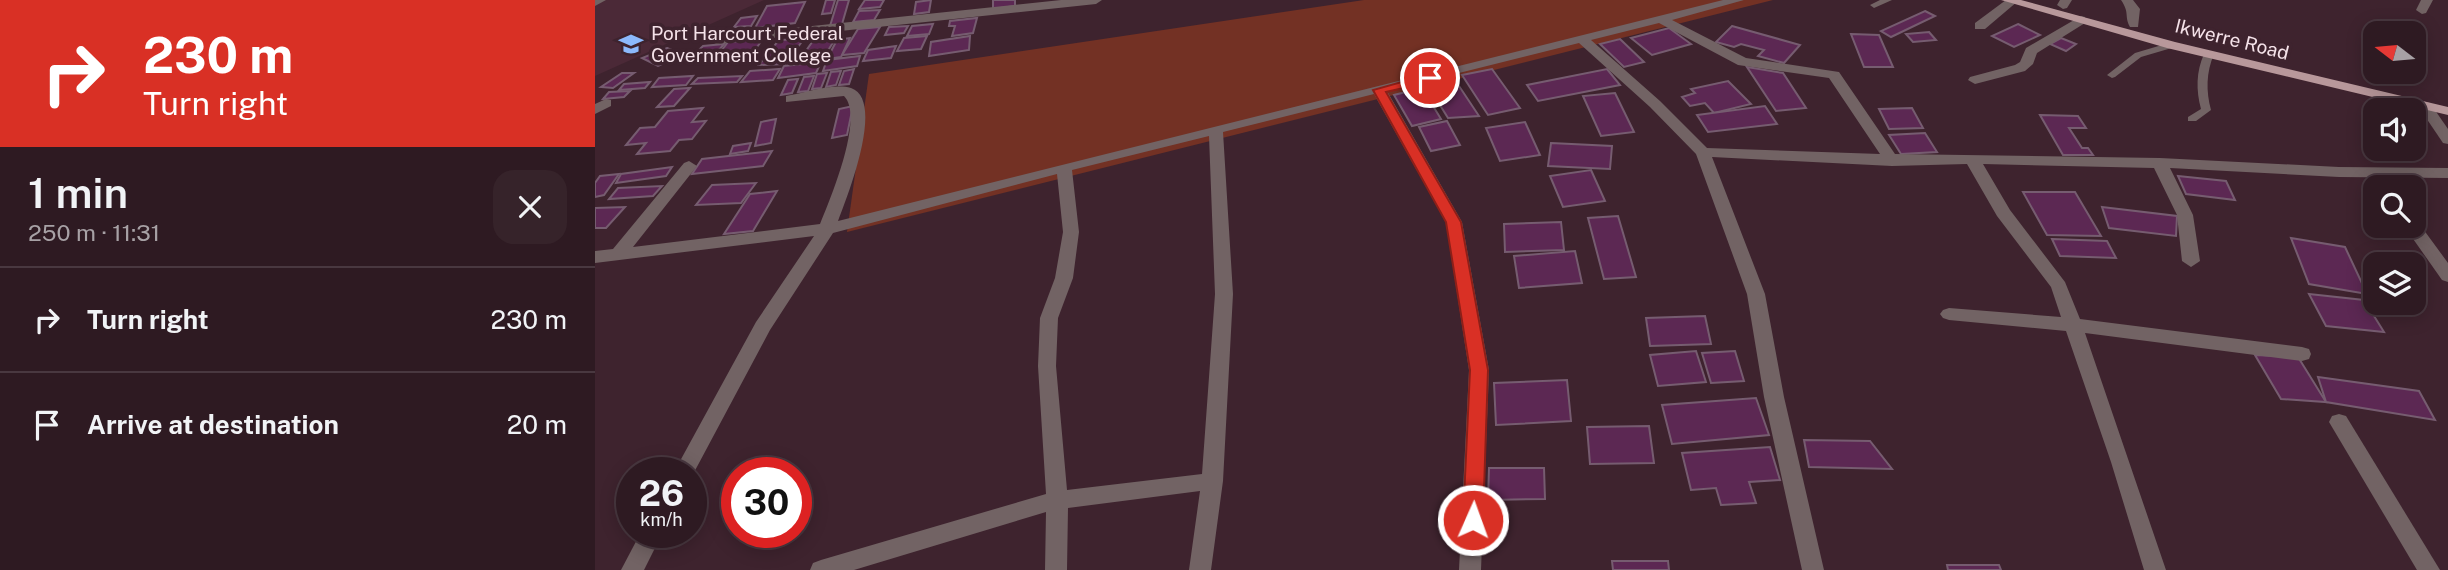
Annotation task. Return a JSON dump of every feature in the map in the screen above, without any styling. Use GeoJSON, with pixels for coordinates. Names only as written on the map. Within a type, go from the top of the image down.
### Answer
{"type":"FeatureCollection","features":[{"type":"Feature","properties":{"kind":"main road","name":"Ikwerre Road"},"geometry":{"type":"LineString","coordinates":[[2042,0],[2064,3],[2134,24],[2448,101]]}},
{"type":"Feature","properties":{"kind":"main road","name":"Ikwerre Road"},"geometry":{"type":"LineString","coordinates":[[2009,1],[2172,45],[2392,98]]}},
{"type":"Feature","properties":{"kind":"main road","name":"Ikwerre Road"},"geometry":{"type":"LineString","coordinates":[[2426,106],[2448,111]]}},
{"type":"Feature","properties":{"kind":"street"},"geometry":{"type":"LineString","coordinates":[[595,2],[600,0]]}},
{"type":"Feature","properties":{"kind":"street"},"geometry":{"type":"LineString","coordinates":[[716,40],[1096,0]]}},
{"type":"Feature","properties":{"kind":"street"},"geometry":{"type":"LineString","coordinates":[[595,257],[827,229],[1064,167],[1738,0]]}},
{"type":"Feature","properties":{"kind":"street"},"geometry":{"type":"LineString","coordinates":[[2127,0],[2134,9],[2134,24]]}},
{"type":"Feature","properties":{"kind":"street"},"geometry":{"type":"LineString","coordinates":[[1980,26],[2009,1]]}},
{"type":"Feature","properties":{"kind":"street"},"geometry":{"type":"LineString","coordinates":[[1662,20],[1743,62],[1814,70],[1834,75],[1892,161]]}},
{"type":"Feature","properties":{"kind":"street"},"geometry":{"type":"LineString","coordinates":[[1975,80],[2020,68],[2026,64],[2031,51],[2081,20]]}},
{"type":"Feature","properties":{"kind":"street"},"geometry":{"type":"LineString","coordinates":[[1583,40],[1655,104],[1703,152],[1756,294],[1774,397],[1813,570]]}},
{"type":"Feature","properties":{"kind":"street"},"geometry":{"type":"LineString","coordinates":[[1379,90],[1454,222],[1479,370],[1471,570]]}},
{"type":"Feature","properties":{"kind":"street"},"geometry":{"type":"LineString","coordinates":[[692,457],[762,327],[827,229],[844,183],[859,124],[856,100],[848,92],[830,92],[791,99]]}},
{"type":"Feature","properties":{"kind":"street"},"geometry":{"type":"LineString","coordinates":[[2426,107],[2448,140]]}},
{"type":"Feature","properties":{"kind":"street"},"geometry":{"type":"LineString","coordinates":[[1200,570],[1212,481],[1224,295],[1216,130]]}},
{"type":"Feature","properties":{"kind":"street"},"geometry":{"type":"LineString","coordinates":[[1703,152],[1892,161],[1972,159],[2160,163],[2363,179]]}},
{"type":"Feature","properties":{"kind":"street"},"geometry":{"type":"LineString","coordinates":[[1972,159],[2003,212],[2059,286],[2075,325],[2155,570]]}},
{"type":"Feature","properties":{"kind":"street"},"geometry":{"type":"LineString","coordinates":[[2160,163],[2185,215],[2191,261]]}},
{"type":"Feature","properties":{"kind":"street"},"geometry":{"type":"LineString","coordinates":[[618,254],[689,166]]}},
{"type":"Feature","properties":{"kind":"street"},"geometry":{"type":"LineString","coordinates":[[1056,570],[1057,500],[1047,366],[1049,318],[1064,278],[1071,232],[1064,167]]}},
{"type":"Feature","properties":{"kind":"street"},"geometry":{"type":"LineString","coordinates":[[2426,176],[2448,173]]}},
{"type":"Feature","properties":{"kind":"street"},"geometry":{"type":"LineString","coordinates":[[2421,238],[2448,276]]}},
{"type":"Feature","properties":{"kind":"street"},"geometry":{"type":"LineString","coordinates":[[1949,314],[2075,325],[2302,354]]}},
{"type":"Feature","properties":{"kind":"street"},"geometry":{"type":"LineString","coordinates":[[2339,422],[2430,570]]}},
{"type":"Feature","properties":{"kind":"street"},"geometry":{"type":"LineString","coordinates":[[821,570],[849,566],[1057,500],[1212,481]]}},
{"type":"Feature","properties":{"kind":"street"},"geometry":{"type":"LineString","coordinates":[[632,570],[644,548]]}},
{"type":"Feature","properties":{"kind":"lane"},"geometry":{"type":"LineString","coordinates":[[1874,5],[1888,0]]}},
{"type":"Feature","properties":{"kind":"lane"},"geometry":{"type":"LineString","coordinates":[[2112,75],[2138,55],[2172,45]]}},
{"type":"Feature","properties":{"kind":"lane"},"geometry":{"type":"LineString","coordinates":[[2192,119],[2206,110],[2201,92],[2203,65],[2209,54]]}},
{"type":"Feature","properties":{"kind":"shaded area","name":"Port Harcourt Federal Government College"},"geometry":{"type":"Polygon","coordinates":[[[595,0],[764,0],[595,76],[595,0]]]}},
{"type":"Feature","properties":{"kind":"shaded area"},"geometry":{"type":"Polygon","coordinates":[[[1364,0],[1773,0],[847,232],[869,74],[1364,0]]]}},
{"type":"Feature","properties":{"kind":"building"},"geometry":{"type":"Polygon","coordinates":[[[826,0],[835,0],[831,13],[822,14],[826,0]]]}},
{"type":"Feature","properties":{"kind":"building"},"geometry":{"type":"Polygon","coordinates":[[[838,0],[849,0],[842,24],[830,26],[838,0]]]}},
{"type":"Feature","properties":{"kind":"building"},"geometry":{"type":"Polygon","coordinates":[[[865,0],[884,0],[880,7],[859,9],[865,0]]]}},
{"type":"Feature","properties":{"kind":"building"},"geometry":{"type":"Polygon","coordinates":[[[931,0],[929,12],[914,14],[916,2],[931,0]]]}},
{"type":"Feature","properties":{"kind":"building"},"geometry":{"type":"Polygon","coordinates":[[[993,0],[1015,0],[1015,6],[993,9],[993,0]]]}},
{"type":"Feature","properties":{"kind":"building"},"geometry":{"type":"Polygon","coordinates":[[[805,2],[795,23],[755,28],[767,6],[805,2]]]}},
{"type":"Feature","properties":{"kind":"building"},"geometry":{"type":"Polygon","coordinates":[[[880,10],[874,20],[853,22],[859,11],[880,10]]]}},
{"type":"Feature","properties":{"kind":"building"},"geometry":{"type":"Polygon","coordinates":[[[1925,11],[1935,16],[1891,37],[1881,31],[1925,11]]]}},
{"type":"Feature","properties":{"kind":"building"},"geometry":{"type":"Polygon","coordinates":[[[757,16],[751,26],[734,27],[741,18],[757,16]]]}},
{"type":"Feature","properties":{"kind":"building"},"geometry":{"type":"Polygon","coordinates":[[[977,18],[973,33],[952,36],[955,26],[949,26],[950,21],[977,18]]]}},
{"type":"Feature","properties":{"kind":"building"},"geometry":{"type":"Polygon","coordinates":[[[933,24],[929,34],[907,36],[912,26],[933,24]]]}},
{"type":"Feature","properties":{"kind":"building"},"geometry":{"type":"Polygon","coordinates":[[[2018,24],[2040,35],[2014,47],[1992,36],[2018,24]]]}},
{"type":"Feature","properties":{"kind":"building"},"geometry":{"type":"Polygon","coordinates":[[[908,26],[904,33],[885,35],[889,27],[908,26]]]}},
{"type":"Feature","properties":{"kind":"building"},"geometry":{"type":"Polygon","coordinates":[[[1732,26],[1800,45],[1784,63],[1758,56],[1764,50],[1741,44],[1734,47],[1716,42],[1732,26]]]}},
{"type":"Feature","properties":{"kind":"building"},"geometry":{"type":"Polygon","coordinates":[[[880,27],[864,53],[842,55],[858,29],[880,27]]]}},
{"type":"Feature","properties":{"kind":"building"},"geometry":{"type":"Polygon","coordinates":[[[1669,28],[1691,44],[1652,55],[1631,38],[1669,28]]]}},
{"type":"Feature","properties":{"kind":"building"},"geometry":{"type":"Polygon","coordinates":[[[1929,32],[1936,40],[1913,42],[1906,34],[1929,32]]]}},
{"type":"Feature","properties":{"kind":"building"},"geometry":{"type":"Polygon","coordinates":[[[839,33],[822,60],[799,61],[817,35],[839,33]]]}},
{"type":"Feature","properties":{"kind":"building"},"geometry":{"type":"Polygon","coordinates":[[[1851,34],[1879,35],[1893,67],[1864,67],[1851,34]]]}},
{"type":"Feature","properties":{"kind":"building"},"geometry":{"type":"Polygon","coordinates":[[[927,36],[921,49],[897,51],[904,38],[927,36]]]}},
{"type":"Feature","properties":{"kind":"building"},"geometry":{"type":"Polygon","coordinates":[[[970,36],[969,50],[929,56],[931,42],[970,36]]]}},
{"type":"Feature","properties":{"kind":"building"},"geometry":{"type":"Polygon","coordinates":[[[850,38],[841,57],[827,59],[837,40],[850,38]]]}},
{"type":"Feature","properties":{"kind":"building"},"geometry":{"type":"Polygon","coordinates":[[[2061,38],[2076,44],[2066,51],[2050,44],[2061,38]]]}},
{"type":"Feature","properties":{"kind":"building"},"geometry":{"type":"Polygon","coordinates":[[[763,39],[754,51],[719,54],[728,42],[763,39]]]}},
{"type":"Feature","properties":{"kind":"building"},"geometry":{"type":"Polygon","coordinates":[[[804,39],[785,64],[759,65],[779,40],[804,39]]]}},
{"type":"Feature","properties":{"kind":"building"},"geometry":{"type":"Polygon","coordinates":[[[1620,39],[1644,62],[1624,67],[1600,44],[1620,39]]]}},
{"type":"Feature","properties":{"kind":"building"},"geometry":{"type":"Polygon","coordinates":[[[724,44],[714,56],[692,57],[703,46],[724,44]]]}},
{"type":"Feature","properties":{"kind":"building"},"geometry":{"type":"Polygon","coordinates":[[[896,46],[891,58],[863,61],[868,50],[896,46]]]}},
{"type":"Feature","properties":{"kind":"building"},"geometry":{"type":"Polygon","coordinates":[[[667,48],[684,55],[658,66],[642,58],[667,48]]]}},
{"type":"Feature","properties":{"kind":"building"},"geometry":{"type":"Polygon","coordinates":[[[860,56],[857,66],[823,71],[827,60],[860,56]]]}},
{"type":"Feature","properties":{"kind":"building"},"geometry":{"type":"Polygon","coordinates":[[[821,62],[816,73],[778,78],[784,66],[821,62]]]}},
{"type":"Feature","properties":{"kind":"building"},"geometry":{"type":"Polygon","coordinates":[[[1747,67],[1783,73],[1806,108],[1776,111],[1747,67]]]}},
{"type":"Feature","properties":{"kind":"building"},"geometry":{"type":"Polygon","coordinates":[[[780,69],[773,80],[741,82],[750,71],[780,69]]]}},
{"type":"Feature","properties":{"kind":"building"},"geometry":{"type":"Polygon","coordinates":[[[854,69],[849,84],[839,85],[844,71],[854,69]]]}},
{"type":"Feature","properties":{"kind":"building"},"geometry":{"type":"Polygon","coordinates":[[[1492,69],[1520,108],[1488,115],[1462,75],[1492,69]]]}},
{"type":"Feature","properties":{"kind":"building"},"geometry":{"type":"Polygon","coordinates":[[[1607,69],[1620,85],[1538,101],[1527,85],[1607,69]]]}},
{"type":"Feature","properties":{"kind":"building"},"geometry":{"type":"Polygon","coordinates":[[[841,71],[836,85],[826,87],[831,72],[841,71]]]}},
{"type":"Feature","properties":{"kind":"building"},"geometry":{"type":"Polygon","coordinates":[[[622,73],[634,73],[613,88],[601,87],[622,73]]]}},
{"type":"Feature","properties":{"kind":"building"},"geometry":{"type":"Polygon","coordinates":[[[827,73],[821,88],[812,89],[817,74],[827,73]]]}},
{"type":"Feature","properties":{"kind":"building"},"geometry":{"type":"Polygon","coordinates":[[[693,76],[686,85],[652,87],[659,78],[693,76]]]}},
{"type":"Feature","properties":{"kind":"building"},"geometry":{"type":"Polygon","coordinates":[[[742,76],[737,82],[692,84],[698,78],[742,76]]]}},
{"type":"Feature","properties":{"kind":"building"},"geometry":{"type":"Polygon","coordinates":[[[814,76],[808,91],[798,92],[804,77],[814,76]]]}},
{"type":"Feature","properties":{"kind":"building"},"geometry":{"type":"Polygon","coordinates":[[[798,79],[792,93],[781,95],[788,80],[798,79]]]}},
{"type":"Feature","properties":{"kind":"building"},"geometry":{"type":"Polygon","coordinates":[[[1455,80],[1479,116],[1448,118],[1428,86],[1455,80]]]}},
{"type":"Feature","properties":{"kind":"building"},"geometry":{"type":"Polygon","coordinates":[[[1728,81],[1751,104],[1714,113],[1705,103],[1690,106],[1682,97],[1695,93],[1691,89],[1728,81]]]}},
{"type":"Feature","properties":{"kind":"building"},"geometry":{"type":"Polygon","coordinates":[[[650,82],[645,88],[619,90],[624,84],[650,82]]]}},
{"type":"Feature","properties":{"kind":"building"},"geometry":{"type":"Polygon","coordinates":[[[690,88],[674,106],[657,107],[674,89],[690,88]]]}},
{"type":"Feature","properties":{"kind":"building"},"geometry":{"type":"Polygon","coordinates":[[[1422,88],[1441,119],[1412,126],[1394,95],[1422,88]]]}},
{"type":"Feature","properties":{"kind":"building"},"geometry":{"type":"Polygon","coordinates":[[[630,91],[624,97],[603,99],[609,92],[630,91]]]}},
{"type":"Feature","properties":{"kind":"building"},"geometry":{"type":"Polygon","coordinates":[[[1615,93],[1634,132],[1601,136],[1583,96],[1615,93]]]}},
{"type":"Feature","properties":{"kind":"building"},"geometry":{"type":"Polygon","coordinates":[[[853,106],[847,135],[832,138],[839,109],[853,106]]]}},
{"type":"Feature","properties":{"kind":"building"},"geometry":{"type":"Polygon","coordinates":[[[1765,106],[1777,124],[1708,132],[1697,115],[1765,106]]]}},
{"type":"Feature","properties":{"kind":"building"},"geometry":{"type":"Polygon","coordinates":[[[703,108],[692,122],[706,121],[692,139],[679,140],[670,151],[637,154],[646,143],[626,145],[640,128],[655,127],[668,111],[703,108]]]}},
{"type":"Feature","properties":{"kind":"building"},"geometry":{"type":"Polygon","coordinates":[[[1912,108],[1923,128],[1889,129],[1879,109],[1912,108]]]}},
{"type":"Feature","properties":{"kind":"building"},"geometry":{"type":"Polygon","coordinates":[[[2040,115],[2078,116],[2086,128],[2069,128],[2082,148],[2088,148],[2093,155],[2063,155],[2040,115]]]}},
{"type":"Feature","properties":{"kind":"building"},"geometry":{"type":"Polygon","coordinates":[[[776,119],[771,143],[755,146],[761,122],[776,119]]]}},
{"type":"Feature","properties":{"kind":"building"},"geometry":{"type":"Polygon","coordinates":[[[1447,121],[1460,145],[1431,151],[1419,127],[1447,121]]]}},
{"type":"Feature","properties":{"kind":"building"},"geometry":{"type":"Polygon","coordinates":[[[1525,122],[1540,155],[1500,161],[1486,128],[1525,122]]]}},
{"type":"Feature","properties":{"kind":"building"},"geometry":{"type":"Polygon","coordinates":[[[1925,133],[1937,152],[1901,154],[1889,135],[1925,133]]]}},
{"type":"Feature","properties":{"kind":"building"},"geometry":{"type":"Polygon","coordinates":[[[751,143],[748,151],[730,154],[733,146],[751,143]]]}},
{"type":"Feature","properties":{"kind":"building"},"geometry":{"type":"Polygon","coordinates":[[[1551,143],[1612,146],[1610,169],[1548,166],[1551,143]]]}},
{"type":"Feature","properties":{"kind":"building"},"geometry":{"type":"Polygon","coordinates":[[[772,151],[763,166],[692,174],[702,159],[772,151]]]}},
{"type":"Feature","properties":{"kind":"building"},"geometry":{"type":"Polygon","coordinates":[[[672,167],[666,176],[616,183],[621,174],[672,167]]]}},
{"type":"Feature","properties":{"kind":"building"},"geometry":{"type":"Polygon","coordinates":[[[1591,170],[1605,201],[1563,207],[1550,176],[1591,170]]]}},
{"type":"Feature","properties":{"kind":"building"},"geometry":{"type":"Polygon","coordinates":[[[619,174],[604,195],[595,197],[595,183],[600,176],[619,174]]]}},
{"type":"Feature","properties":{"kind":"building"},"geometry":{"type":"Polygon","coordinates":[[[2178,176],[2226,181],[2235,200],[2186,194],[2178,176]]]}},
{"type":"Feature","properties":{"kind":"building"},"geometry":{"type":"Polygon","coordinates":[[[756,183],[741,203],[696,205],[712,185],[756,183]]]}},
{"type":"Feature","properties":{"kind":"building"},"geometry":{"type":"Polygon","coordinates":[[[662,186],[653,196],[609,199],[618,188],[662,186]]]}},
{"type":"Feature","properties":{"kind":"building"},"geometry":{"type":"Polygon","coordinates":[[[777,191],[753,231],[724,234],[750,194],[777,191]]]}},
{"type":"Feature","properties":{"kind":"building"},"geometry":{"type":"Polygon","coordinates":[[[2023,192],[2075,192],[2101,236],[2047,235],[2023,192]]]}},
{"type":"Feature","properties":{"kind":"building"},"geometry":{"type":"Polygon","coordinates":[[[625,207],[606,228],[595,228],[595,208],[625,207]]]}},
{"type":"Feature","properties":{"kind":"building"},"geometry":{"type":"Polygon","coordinates":[[[2102,207],[2177,216],[2176,236],[2109,228],[2102,207]]]}},
{"type":"Feature","properties":{"kind":"building"},"geometry":{"type":"Polygon","coordinates":[[[1618,216],[1636,277],[1604,279],[1588,218],[1618,216]]]}},
{"type":"Feature","properties":{"kind":"building"},"geometry":{"type":"Polygon","coordinates":[[[1561,222],[1564,250],[1505,252],[1504,224],[1561,222]]]}},
{"type":"Feature","properties":{"kind":"building"},"geometry":{"type":"Polygon","coordinates":[[[2291,238],[2345,247],[2363,285],[2363,293],[2309,284],[2291,238]]]}},
{"type":"Feature","properties":{"kind":"building"},"geometry":{"type":"Polygon","coordinates":[[[2052,239],[2107,241],[2116,258],[2060,256],[2052,239]]]}},
{"type":"Feature","properties":{"kind":"building"},"geometry":{"type":"Polygon","coordinates":[[[1575,251],[1582,283],[1519,288],[1514,256],[1575,251]]]}},
{"type":"Feature","properties":{"kind":"building"},"geometry":{"type":"Polygon","coordinates":[[[2309,294],[2363,300],[2363,315],[2373,315],[2384,332],[2326,326],[2309,294]]]}},
{"type":"Feature","properties":{"kind":"building"},"geometry":{"type":"Polygon","coordinates":[[[1705,316],[1711,344],[1650,346],[1646,318],[1705,316]]]}},
{"type":"Feature","properties":{"kind":"building"},"geometry":{"type":"Polygon","coordinates":[[[1696,351],[1706,382],[1658,386],[1650,355],[1696,351]]]}},
{"type":"Feature","properties":{"kind":"building"},"geometry":{"type":"Polygon","coordinates":[[[1735,351],[1744,381],[1711,383],[1702,353],[1735,351]]]}},
{"type":"Feature","properties":{"kind":"building"},"geometry":{"type":"Polygon","coordinates":[[[2255,355],[2298,357],[2326,402],[2281,399],[2255,355]]]}},
{"type":"Feature","properties":{"kind":"building"},"geometry":{"type":"Polygon","coordinates":[[[2318,377],[2419,391],[2435,420],[2326,402],[2318,377]]]}},
{"type":"Feature","properties":{"kind":"building"},"geometry":{"type":"Polygon","coordinates":[[[1567,380],[1571,421],[1496,425],[1494,383],[1567,380]]]}},
{"type":"Feature","properties":{"kind":"building"},"geometry":{"type":"Polygon","coordinates":[[[1756,398],[1769,435],[1672,444],[1662,405],[1756,398]]]}},
{"type":"Feature","properties":{"kind":"building"},"geometry":{"type":"Polygon","coordinates":[[[1649,426],[1654,463],[1590,464],[1587,427],[1649,426]]]}},
{"type":"Feature","properties":{"kind":"building"},"geometry":{"type":"Polygon","coordinates":[[[1804,440],[1870,441],[1892,469],[1809,467],[1804,440]]]}},
{"type":"Feature","properties":{"kind":"building"},"geometry":{"type":"Polygon","coordinates":[[[1770,447],[1780,480],[1749,482],[1756,503],[1721,505],[1716,488],[1691,490],[1682,453],[1770,447]]]}},
{"type":"Feature","properties":{"kind":"building"},"geometry":{"type":"Polygon","coordinates":[[[1489,468],[1544,468],[1545,499],[1488,500],[1489,468]]]}},
{"type":"Feature","properties":{"kind":"building"},"geometry":{"type":"Polygon","coordinates":[[[1612,561],[1668,561],[1669,570],[1613,570],[1612,561]]]}},
{"type":"Feature","properties":{"kind":"building"},"geometry":{"type":"Polygon","coordinates":[[[1947,565],[1999,565],[2001,570],[1948,570],[1947,565]]]}},
{"type":"Feature","properties":{"kind":"place","name":"Port Harcourt Federal Government College"},"geometry":{"type":"Point","coordinates":[631,44]}},
{"type":"Feature","properties":{"kind":"route"},"geometry":{"type":"LineString","coordinates":[[1430,78],[1379,90],[1454,222],[1479,370],[1473,520]]}}]}
